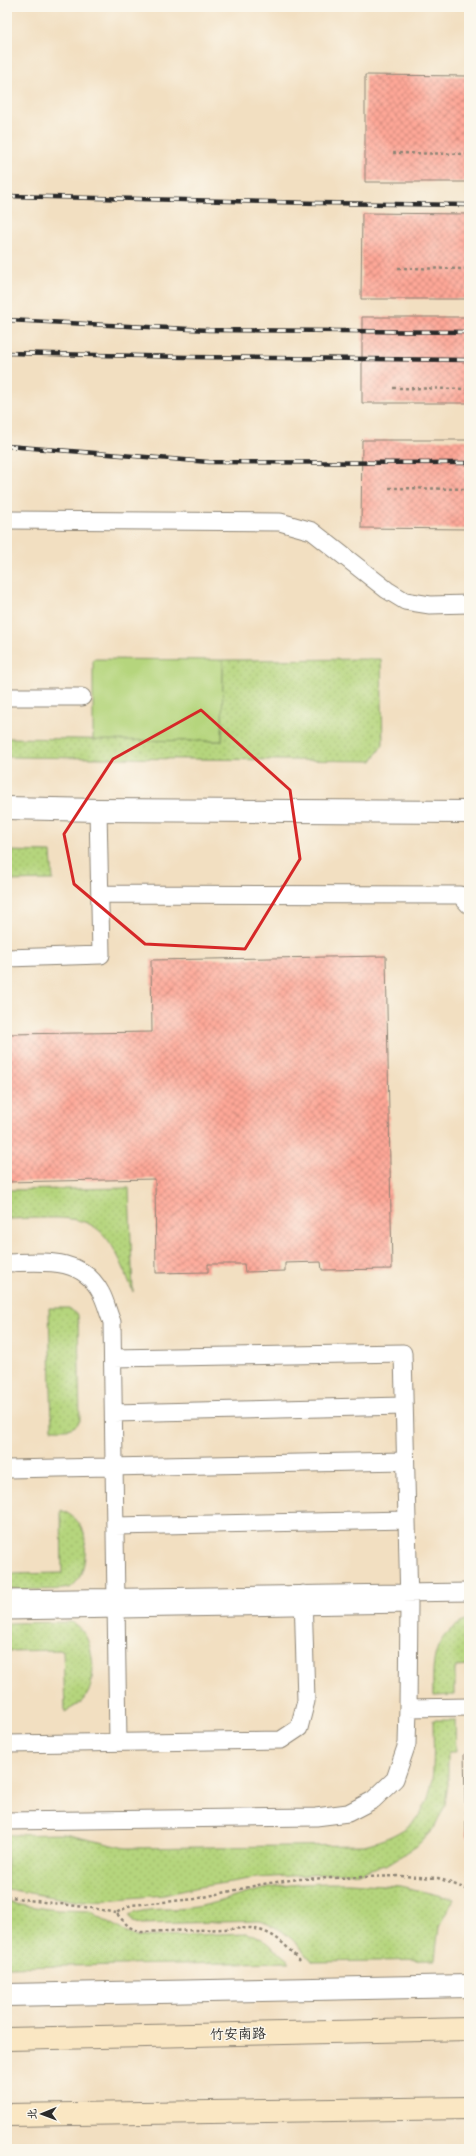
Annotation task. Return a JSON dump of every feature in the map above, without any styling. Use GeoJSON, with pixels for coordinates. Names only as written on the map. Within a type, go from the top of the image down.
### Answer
{"type":"FeatureCollection","features":[{"type":"Feature","properties":{"kind":"main road","name":"竹安南路"},"geometry":{"type":"LineString","coordinates":[[7,2039],[469,2029]]}},
{"type":"Feature","properties":{"kind":"main road"},"geometry":{"type":"LineString","coordinates":[[7,2115],[469,2108]]}},
{"type":"Feature","properties":{"kind":"street"},"geometry":{"type":"LineString","coordinates":[[7,808],[98,810],[469,812]]}},
{"type":"Feature","properties":{"kind":"street"},"geometry":{"type":"LineString","coordinates":[[7,1995],[469,1986]]}},
{"type":"Feature","properties":{"kind":"lane"},"geometry":{"type":"LineString","coordinates":[[7,520],[280,522],[312,531],[387,590],[406,601],[430,605],[469,604]]}},
{"type":"Feature","properties":{"kind":"lane"},"geometry":{"type":"LineString","coordinates":[[7,697],[82,696]]}},
{"type":"Feature","properties":{"kind":"lane"},"geometry":{"type":"LineString","coordinates":[[7,958],[101,956],[98,810]]}},
{"type":"Feature","properties":{"kind":"lane"},"geometry":{"type":"LineString","coordinates":[[100,894],[460,895],[469,905]]}},
{"type":"Feature","properties":{"kind":"lane"},"geometry":{"type":"LineString","coordinates":[[7,1263],[55,1262],[82,1271],[101,1292],[112,1322],[118,1742]]}},
{"type":"Feature","properties":{"kind":"lane"},"geometry":{"type":"LineString","coordinates":[[7,1821],[316,1817],[348,1813],[373,1800],[394,1779],[407,1744],[409,1598],[404,1461],[403,1353],[113,1358]]}},
{"type":"Feature","properties":{"kind":"lane"},"geometry":{"type":"LineString","coordinates":[[114,1413],[404,1406]]}},
{"type":"Feature","properties":{"kind":"lane"},"geometry":{"type":"LineString","coordinates":[[7,1469],[404,1461]]}},
{"type":"Feature","properties":{"kind":"lane"},"geometry":{"type":"LineString","coordinates":[[115,1526],[407,1520]]}},
{"type":"Feature","properties":{"kind":"lane"},"geometry":{"type":"LineString","coordinates":[[7,1599],[116,1603],[409,1598],[469,1592]]}},
{"type":"Feature","properties":{"kind":"lane"},"geometry":{"type":"LineString","coordinates":[[7,1744],[281,1740],[299,1728],[306,1701],[303,1600]]}},
{"type":"Feature","properties":{"kind":"lane"},"geometry":{"type":"LineString","coordinates":[[7,1611],[116,1603]]}},
{"type":"Feature","properties":{"kind":"lane"},"geometry":{"type":"LineString","coordinates":[[408,1708],[469,1707]]}},
{"type":"Feature","properties":{"kind":"path"},"geometry":{"type":"LineString","coordinates":[[393,153],[469,154]]}},
{"type":"Feature","properties":{"kind":"path"},"geometry":{"type":"LineString","coordinates":[[398,268],[469,269]]}},
{"type":"Feature","properties":{"kind":"path"},"geometry":{"type":"LineString","coordinates":[[393,388],[469,389]]}},
{"type":"Feature","properties":{"kind":"path"},"geometry":{"type":"LineString","coordinates":[[389,488],[469,488]]}},
{"type":"Feature","properties":{"kind":"path"},"geometry":{"type":"LineString","coordinates":[[116,1913],[131,1906],[195,1899],[263,1884],[298,1879],[400,1876],[438,1878],[469,1890]]}},
{"type":"Feature","properties":{"kind":"path"},"geometry":{"type":"LineString","coordinates":[[7,1896],[61,1905],[89,1906],[116,1913],[130,1928],[141,1932],[251,1928],[266,1931],[278,1937],[303,1965]]}},
{"type":"Feature","properties":{"kind":"highlighted area"},"geometry":{"type":"Polygon","coordinates":[[[201,710],[290,790],[300,859],[245,949],[145,944],[74,884],[64,834],[113,759],[201,710]]]}},
{"type":"Feature","properties":{"kind":"green space"},"geometry":{"type":"Polygon","coordinates":[[[93,659],[223,660],[222,741],[93,740],[93,659]]]}},
{"type":"Feature","properties":{"kind":"green space"},"geometry":{"type":"Polygon","coordinates":[[[381,659],[383,744],[372,761],[7,757],[7,738],[222,741],[223,660],[381,659]]]}},
{"type":"Feature","properties":{"kind":"green space"},"geometry":{"type":"Polygon","coordinates":[[[7,851],[51,852],[53,880],[7,881],[7,851]]]}},
{"type":"Feature","properties":{"kind":"green space"},"geometry":{"type":"Polygon","coordinates":[[[129,1188],[133,1292],[122,1265],[112,1246],[101,1232],[89,1224],[75,1220],[57,1218],[7,1219],[7,1190],[129,1188]]]}},
{"type":"Feature","properties":{"kind":"green space"},"geometry":{"type":"Polygon","coordinates":[[[49,1308],[69,1308],[78,1315],[80,1421],[68,1429],[52,1429],[49,1308]]]}},
{"type":"Feature","properties":{"kind":"green space"},"geometry":{"type":"Polygon","coordinates":[[[61,1510],[68,1513],[79,1523],[85,1537],[84,1562],[79,1579],[68,1588],[63,1589],[7,1589],[7,1574],[62,1573],[61,1510]]]}},
{"type":"Feature","properties":{"kind":"green space"},"geometry":{"type":"Polygon","coordinates":[[[469,1619],[469,1666],[455,1667],[455,1695],[433,1696],[434,1660],[441,1641],[448,1632],[457,1625],[469,1619]]]}},
{"type":"Feature","properties":{"kind":"green space"},"geometry":{"type":"Polygon","coordinates":[[[72,1622],[84,1633],[87,1640],[92,1656],[93,1675],[89,1691],[85,1698],[65,1712],[63,1650],[7,1651],[7,1623],[72,1622]]]}},
{"type":"Feature","properties":{"kind":"green space"},"geometry":{"type":"Polygon","coordinates":[[[433,1720],[455,1720],[456,1752],[448,1752],[448,1783],[445,1805],[435,1827],[417,1846],[388,1864],[360,1872],[256,1878],[199,1887],[164,1895],[81,1902],[7,1889],[7,1835],[64,1834],[126,1848],[364,1845],[389,1837],[407,1827],[419,1815],[427,1800],[431,1784],[433,1765],[433,1720]]]}},
{"type":"Feature","properties":{"kind":"green space"},"geometry":{"type":"Polygon","coordinates":[[[312,1883],[349,1883],[401,1886],[454,1899],[439,1926],[435,1960],[313,1962],[295,1942],[283,1932],[259,1921],[142,1924],[133,1921],[129,1915],[137,1912],[153,1910],[202,1906],[264,1889],[288,1885],[312,1883]]]}},
{"type":"Feature","properties":{"kind":"green space"},"geometry":{"type":"Polygon","coordinates":[[[7,1902],[57,1910],[90,1911],[136,1937],[247,1933],[262,1938],[290,1962],[7,1967],[7,1902]]]}},
{"type":"Feature","properties":{"kind":"building"},"geometry":{"type":"Polygon","coordinates":[[[365,75],[469,76],[469,182],[365,182],[365,75]]]}},
{"type":"Feature","properties":{"kind":"building"},"geometry":{"type":"Polygon","coordinates":[[[362,213],[469,214],[469,299],[361,299],[362,213]]]}},
{"type":"Feature","properties":{"kind":"building"},"geometry":{"type":"Polygon","coordinates":[[[362,317],[469,317],[469,403],[362,403],[362,317]]]}},
{"type":"Feature","properties":{"kind":"building"},"geometry":{"type":"Polygon","coordinates":[[[362,440],[469,440],[469,529],[361,528],[362,440]]]}},
{"type":"Feature","properties":{"kind":"building"},"geometry":{"type":"Polygon","coordinates":[[[386,956],[392,1269],[322,1270],[321,1262],[285,1263],[285,1271],[245,1272],[244,1264],[208,1264],[208,1272],[156,1273],[155,1179],[7,1182],[7,1034],[152,1032],[151,960],[386,956]]]}},
{"type":"Feature","properties":{"kind":"building"},"geometry":{"type":"Polygon","coordinates":[[[464,1754],[469,1754],[469,1838],[466,1838],[464,1754]]]}},
{"type":"Feature","properties":{"kind":"railway"},"geometry":{"type":"LineString","coordinates":[[7,196],[469,205]]}},
{"type":"Feature","properties":{"kind":"railway"},"geometry":{"type":"LineString","coordinates":[[7,320],[209,330],[469,332]]}},
{"type":"Feature","properties":{"kind":"railway"},"geometry":{"type":"LineString","coordinates":[[7,353],[187,357],[469,360]]}},
{"type":"Feature","properties":{"kind":"railway"},"geometry":{"type":"LineString","coordinates":[[7,446],[209,462],[469,463]]}}]}
